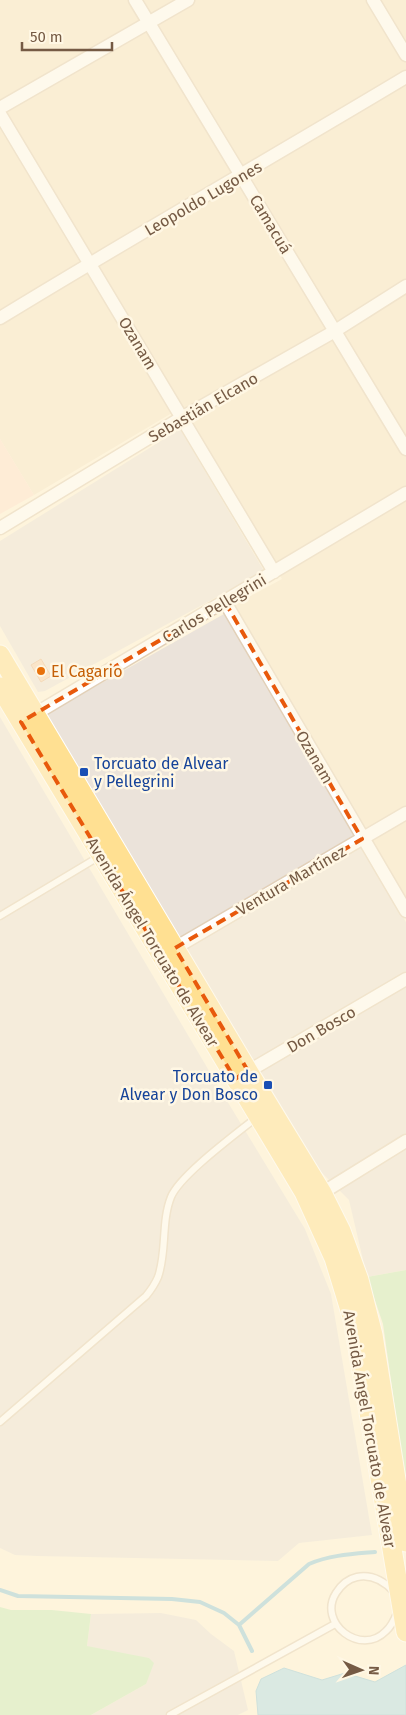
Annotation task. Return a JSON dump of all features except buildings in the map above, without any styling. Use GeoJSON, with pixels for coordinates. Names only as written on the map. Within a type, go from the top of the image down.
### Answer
{"type":"FeatureCollection","features":[{"type":"Feature","properties":{"kind":"main road","name":"Avenida Ángel Torcuato de Alvear"},"geometry":{"type":"LineString","coordinates":[[0,655],[28,718],[101,856],[242,1075],[322,1193],[349,1254],[367,1308],[406,1542]]}},
{"type":"Feature","properties":{"kind":"main road","name":"Avenida Ángel Torcuato de Alvear"},"geometry":{"type":"LineString","coordinates":[[0,687],[28,718],[175,948],[242,1075],[258,1116],[312,1208],[334,1258],[349,1303],[357,1337],[406,1632]]}},
{"type":"Feature","properties":{"kind":"street","name":"Camacuá"},"geometry":{"type":"LineString","coordinates":[[135,0],[406,449]]}},
{"type":"Feature","properties":{"kind":"street"},"geometry":{"type":"LineString","coordinates":[[0,108],[188,0]]}},
{"type":"Feature","properties":{"kind":"street"},"geometry":{"type":"LineString","coordinates":[[373,0],[406,55]]}},
{"type":"Feature","properties":{"kind":"street","name":"Leopoldo Lugones"},"geometry":{"type":"LineString","coordinates":[[0,318],[406,77]]}},
{"type":"Feature","properties":{"kind":"street","name":"Ozanam"},"geometry":{"type":"LineString","coordinates":[[0,114],[274,572]]}},
{"type":"Feature","properties":{"kind":"street","name":"Sebastián Elcano"},"geometry":{"type":"LineString","coordinates":[[0,528],[183,417],[335,331],[406,286]]}},
{"type":"Feature","properties":{"kind":"street","name":"Carlos Pellegrini"},"geometry":{"type":"LineString","coordinates":[[28,718],[406,493]]}},
{"type":"Feature","properties":{"kind":"street","name":"Ozanam"},"geometry":{"type":"LineString","coordinates":[[225,602],[406,912]]}},
{"type":"Feature","properties":{"kind":"street","name":"Ventura Martínez"},"geometry":{"type":"LineString","coordinates":[[175,948],[406,813]]}},
{"type":"Feature","properties":{"kind":"street","name":"Don Bosco"},"geometry":{"type":"LineString","coordinates":[[242,1075],[406,979]]}},
{"type":"Feature","properties":{"kind":"street"},"geometry":{"type":"LineString","coordinates":[[322,1193],[406,1141]]}},
{"type":"Feature","properties":{"kind":"lane"},"geometry":{"type":"LineString","coordinates":[[0,916],[101,856]]}},
{"type":"Feature","properties":{"kind":"lane"},"geometry":{"type":"LineString","coordinates":[[0,1422],[146,1296],[159,1275],[171,1196],[190,1173],[258,1116]]}},
{"type":"Feature","properties":{"kind":"lane"},"geometry":{"type":"LineString","coordinates":[[364,1576],[377,1579],[387,1584],[400,1601],[392,1624],[385,1633],[373,1640],[352,1638],[345,1635],[335,1624],[332,1611],[333,1597],[340,1586],[351,1578],[364,1576]]}},
{"type":"Feature","properties":{"kind":"lane"},"geometry":{"type":"LineString","coordinates":[[170,1715],[335,1624]]}},
{"type":"Feature","properties":{"kind":"highlighted area"},"geometry":{"type":"Polygon","coordinates":[[[225,602],[362,839],[175,948],[248,1071],[235,1079],[21,722],[225,602]]]}},
{"type":"Feature","properties":{"kind":"shaded area"},"geometry":{"type":"Polygon","coordinates":[[[0,0],[406,0],[406,908],[234,605],[282,579],[182,407],[34,495],[0,439],[0,0]]]}},
{"type":"Feature","properties":{"kind":"shaded area"},"geometry":{"type":"Polygon","coordinates":[[[180,429],[264,571],[45,691],[38,692],[0,626],[0,541],[180,429]]]}},
{"type":"Feature","properties":{"kind":"shaded area"},"geometry":{"type":"Polygon","coordinates":[[[0,439],[34,495],[0,514],[0,439]]]}},
{"type":"Feature","properties":{"kind":"shaded area"},"geometry":{"type":"Polygon","coordinates":[[[224,614],[406,922],[406,1270],[367,1277],[349,1200],[319,1170],[45,715],[224,614]]]}},
{"type":"Feature","properties":{"kind":"shaded area"},"geometry":{"type":"Polygon","coordinates":[[[0,717],[221,1091],[305,1229],[331,1294],[372,1535],[299,1543],[278,1561],[15,1555],[0,1548],[0,717]]]}},
{"type":"Feature","properties":{"kind":"shaded area"},"geometry":{"type":"Polygon","coordinates":[[[161,1613],[196,1620],[234,1651],[248,1710],[238,1715],[91,1715],[146,1684],[87,1646],[91,1614],[161,1613]]]}},
{"type":"Feature","properties":{"kind":"green space"},"geometry":{"type":"Polygon","coordinates":[[[406,1270],[406,1486],[383,1324],[367,1277],[406,1270]]]}},
{"type":"Feature","properties":{"kind":"green space"},"geometry":{"type":"Polygon","coordinates":[[[0,1607],[11,1610],[52,1610],[91,1614],[87,1646],[149,1658],[154,1663],[146,1684],[91,1715],[0,1715],[0,1607]]]}},
{"type":"Feature","properties":{"kind":"water"},"geometry":{"type":"Polygon","coordinates":[[[406,1665],[406,1715],[258,1715],[256,1691],[261,1679],[284,1668],[322,1680],[345,1673],[375,1682],[406,1665]]]}},
{"type":"Feature","properties":{"kind":"waterway"},"geometry":{"type":"LineString","coordinates":[[239,1625],[309,1564],[333,1557],[375,1552]]}},
{"type":"Feature","properties":{"kind":"waterway"},"geometry":{"type":"LineString","coordinates":[[0,1590],[18,1596],[172,1599],[200,1602],[224,1613],[239,1625],[252,1651]]}},
{"type":"Feature","properties":{"kind":"place","name":"El Cagario"},"geometry":{"type":"Point","coordinates":[41,671]}},
{"type":"Feature","properties":{"kind":"place","name":"Torcuato de Alvear y Pellegrini"},"geometry":{"type":"Point","coordinates":[84,772]}},
{"type":"Feature","properties":{"kind":"place","name":"Torcuato de Alvear y Don Bosco"},"geometry":{"type":"Point","coordinates":[268,1085]}}]}
